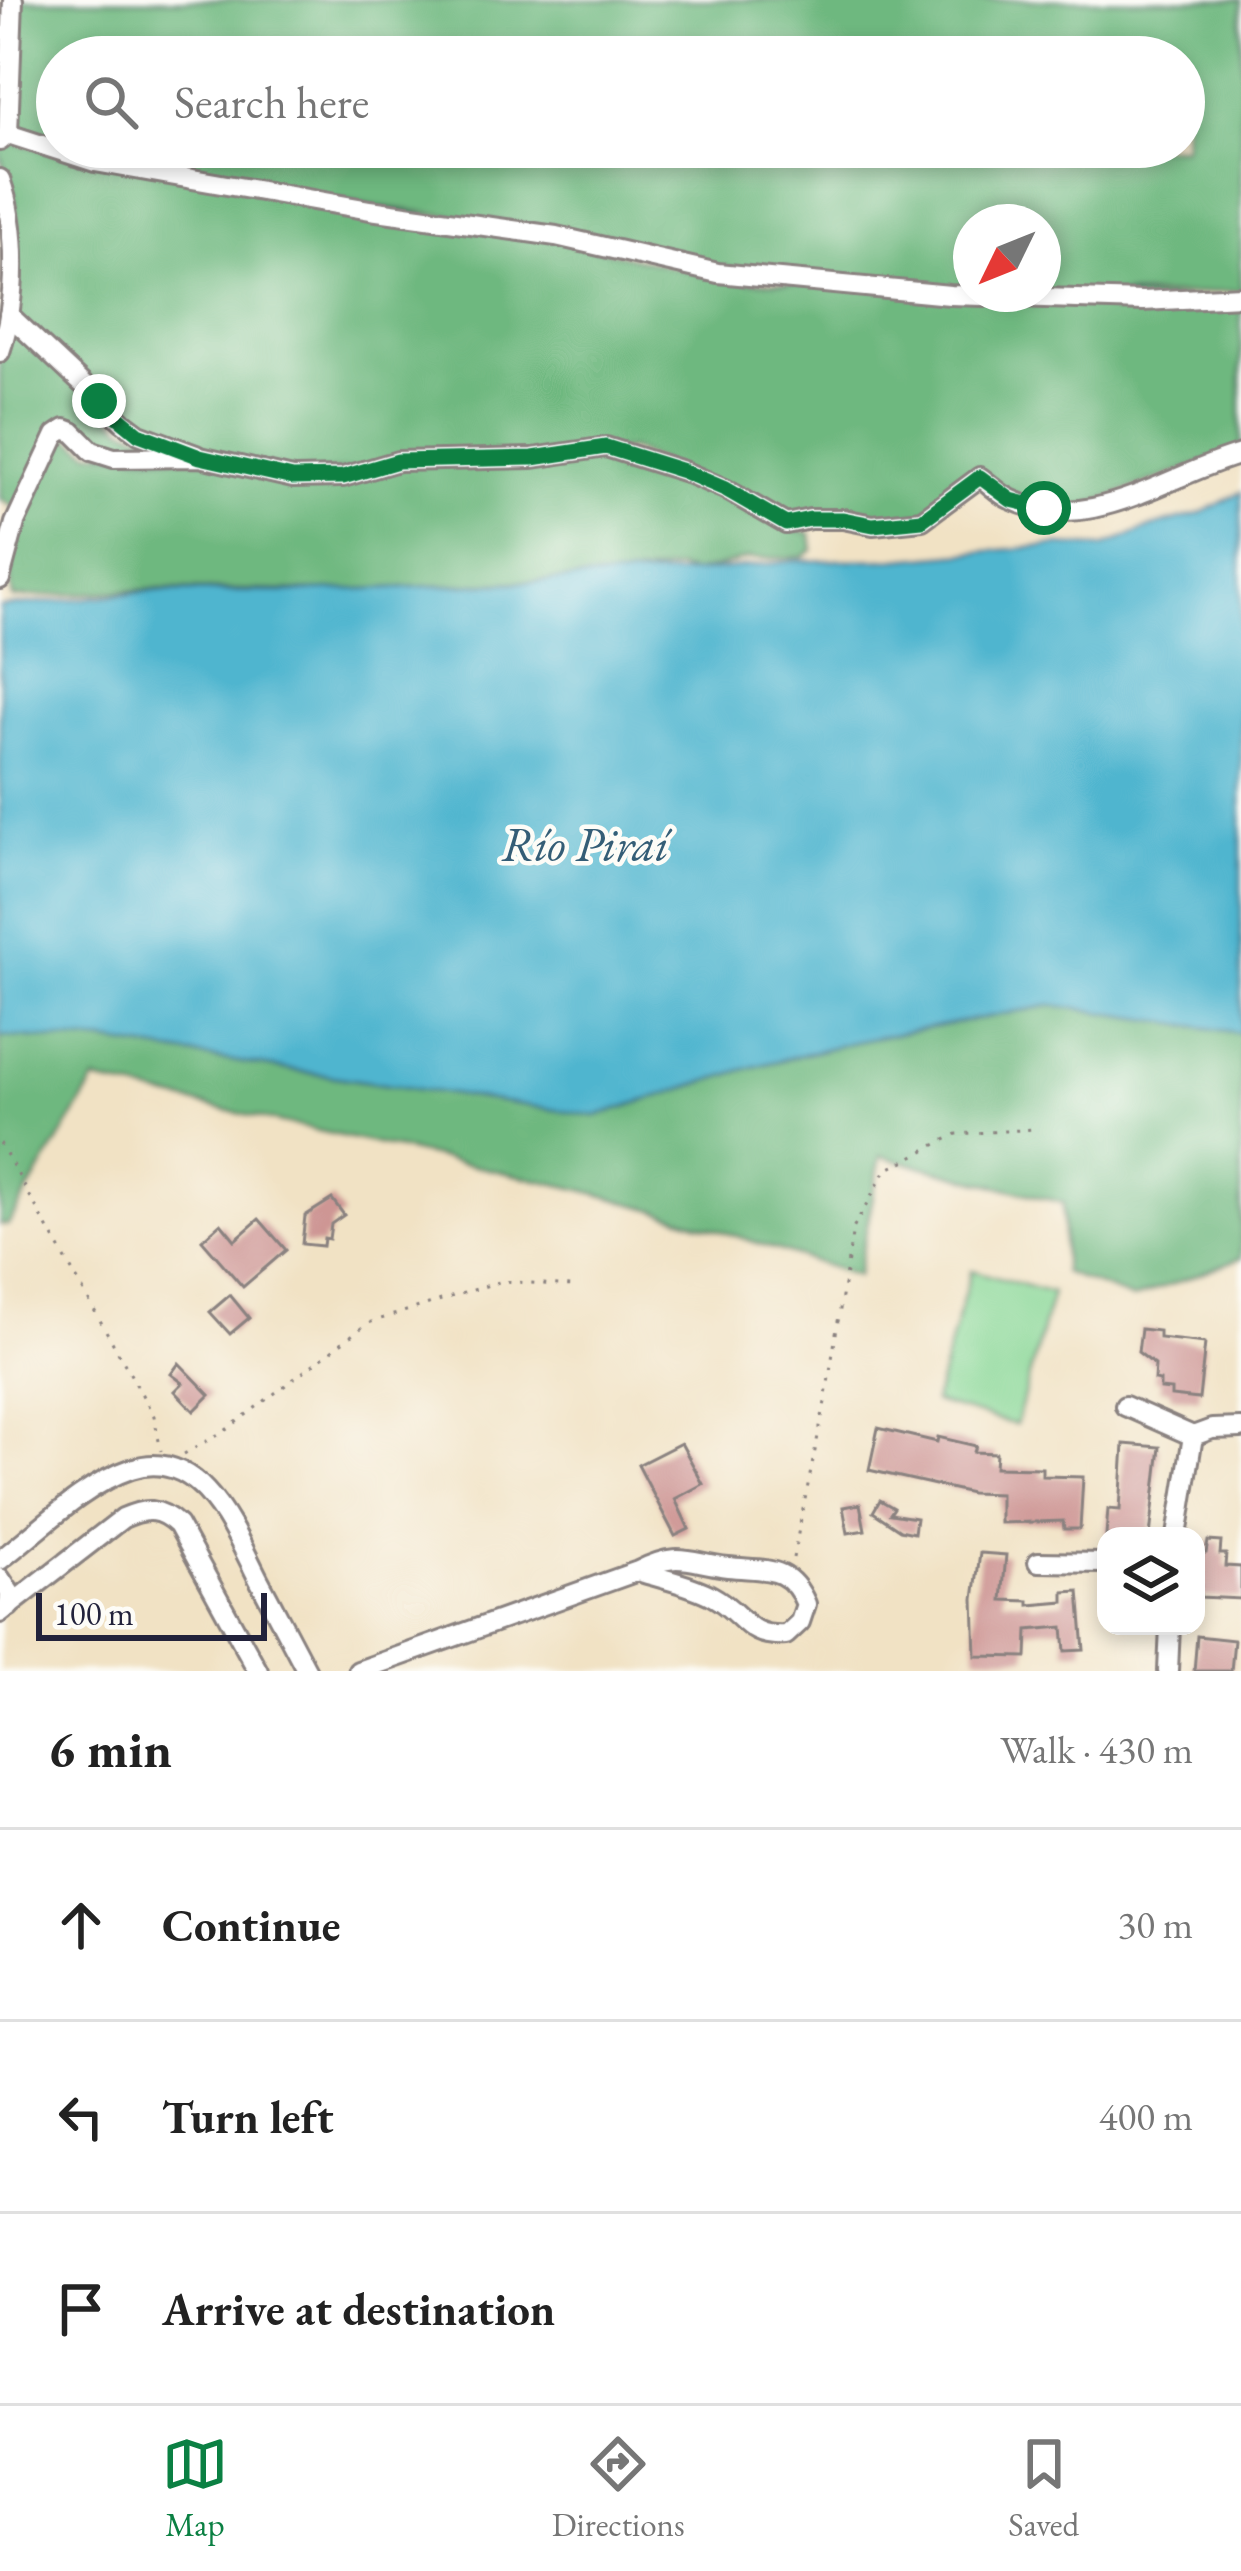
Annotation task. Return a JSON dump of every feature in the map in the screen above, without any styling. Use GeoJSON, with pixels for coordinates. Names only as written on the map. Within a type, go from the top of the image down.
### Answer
{"type":"FeatureCollection","features":[{"type":"Feature","properties":{"kind":"street"},"geometry":{"type":"LineString","coordinates":[[13,0],[4,137],[36,146]]}},
{"type":"Feature","properties":{"kind":"street"},"geometry":{"type":"LineString","coordinates":[[126,168],[556,236],[718,274],[950,296],[1143,301],[1241,296]]}},
{"type":"Feature","properties":{"kind":"street"},"geometry":{"type":"LineString","coordinates":[[0,179],[11,209],[9,315],[0,352]]}},
{"type":"Feature","properties":{"kind":"street"},"geometry":{"type":"LineString","coordinates":[[9,315],[139,434],[200,457],[293,478],[343,477],[398,461],[533,458],[606,447],[683,471],[786,524],[843,519],[873,525],[922,520],[980,477],[1011,500],[1077,513],[1101,509],[1203,464],[1241,454]]}},
{"type":"Feature","properties":{"kind":"street"},"geometry":{"type":"LineString","coordinates":[[0,579],[15,523],[56,435],[65,429],[92,451],[114,458],[200,457]]}},
{"type":"Feature","properties":{"kind":"street"},"geometry":{"type":"LineString","coordinates":[[1125,1406],[1193,1436],[1212,1429],[1241,1428]]}},
{"type":"Feature","properties":{"kind":"street"},"geometry":{"type":"LineString","coordinates":[[1178,1527],[1193,1436]]}},
{"type":"Feature","properties":{"kind":"street"},"geometry":{"type":"LineString","coordinates":[[0,1560],[98,1486],[133,1468],[164,1466],[196,1481],[218,1502],[307,1671]]}},
{"type":"Feature","properties":{"kind":"street"},"geometry":{"type":"LineString","coordinates":[[98,1486],[122,1519]]}},
{"type":"Feature","properties":{"kind":"street"},"geometry":{"type":"LineString","coordinates":[[4,1610],[122,1519],[142,1510],[157,1510],[178,1525],[258,1671]]}},
{"type":"Feature","properties":{"kind":"street"},"geometry":{"type":"LineString","coordinates":[[358,1671],[638,1571],[662,1558],[686,1556],[726,1567],[776,1571],[799,1587],[806,1604],[800,1622],[786,1636],[766,1636],[706,1592],[638,1571]]}},
{"type":"Feature","properties":{"kind":"street"},"geometry":{"type":"LineString","coordinates":[[1038,1562],[1097,1563]]}},
{"type":"Feature","properties":{"kind":"street"},"geometry":{"type":"LineString","coordinates":[[0,1578],[10,1592],[4,1610]]}},
{"type":"Feature","properties":{"kind":"street"},"geometry":{"type":"LineString","coordinates":[[1168,1671],[1170,1635]]}},
{"type":"Feature","properties":{"kind":"path"},"geometry":{"type":"LineString","coordinates":[[789,1578],[825,1402],[853,1229],[864,1209],[886,1170],[957,1134],[1036,1129]]}},
{"type":"Feature","properties":{"kind":"path"},"geometry":{"type":"LineString","coordinates":[[0,1143],[154,1416],[164,1466],[226,1430],[368,1323],[502,1281],[572,1286]]}},
{"type":"Feature","properties":{"kind":"green space"},"geometry":{"type":"Polygon","coordinates":[[[16,0],[1241,0],[1241,290],[1181,295],[1061,294],[1061,204],[953,204],[953,289],[713,267],[546,228],[375,206],[158,168],[1205,168],[1205,36],[36,36],[36,134],[12,125],[16,0]]]}},
{"type":"Feature","properties":{"kind":"green space"},"geometry":{"type":"Polygon","coordinates":[[[8,142],[36,147],[36,168],[154,168],[558,240],[732,281],[953,290],[953,312],[1061,312],[1061,295],[1241,302],[1241,449],[1077,509],[1013,496],[986,473],[922,515],[790,520],[630,449],[292,474],[148,434],[16,319],[15,203],[0,149],[8,142]]]}},
{"type":"Feature","properties":{"kind":"green space"},"geometry":{"type":"Polygon","coordinates":[[[10,327],[123,427],[185,453],[112,456],[72,428],[15,508],[0,499],[0,359],[10,327]]]}},
{"type":"Feature","properties":{"kind":"green space"},"geometry":{"type":"Polygon","coordinates":[[[62,433],[90,452],[200,459],[293,481],[397,466],[605,451],[701,483],[791,528],[811,533],[813,550],[803,557],[748,559],[694,573],[678,569],[621,577],[478,584],[314,591],[156,589],[13,598],[12,559],[18,537],[62,433]]]}},
{"type":"Feature","properties":{"kind":"green space"},"geometry":{"type":"Polygon","coordinates":[[[1053,1005],[1241,1033],[1241,1258],[1133,1299],[1063,1272],[1063,1203],[881,1156],[857,1276],[582,1190],[95,1081],[8,1225],[0,1225],[0,1036],[106,1042],[596,1116],[749,1068],[853,1042],[1053,1005]]]}},
{"type":"Feature","properties":{"kind":"green space"},"geometry":{"type":"Polygon","coordinates":[[[971,1270],[1052,1293],[1016,1425],[934,1402],[971,1270]]]}},
{"type":"Feature","properties":{"kind":"water","name":"Río Piraí"},"geometry":{"type":"Polygon","coordinates":[[[1241,492],[1241,1033],[1053,1005],[853,1042],[749,1068],[596,1116],[106,1042],[0,1036],[0,607],[152,591],[290,592],[509,583],[694,573],[791,561],[897,559],[1058,545],[1103,547],[1201,513],[1241,492]]]}},
{"type":"Feature","properties":{"kind":"building"},"geometry":{"type":"Polygon","coordinates":[[[332,1199],[344,1215],[331,1224],[329,1239],[324,1238],[323,1246],[302,1244],[305,1216],[332,1199]]]}},
{"type":"Feature","properties":{"kind":"building"},"geometry":{"type":"Polygon","coordinates":[[[259,1219],[286,1250],[243,1287],[202,1240],[221,1223],[235,1240],[259,1219]]]}},
{"type":"Feature","properties":{"kind":"building"},"geometry":{"type":"Polygon","coordinates":[[[230,1295],[249,1318],[230,1334],[210,1312],[230,1295]]]}},
{"type":"Feature","properties":{"kind":"building"},"geometry":{"type":"Polygon","coordinates":[[[1141,1329],[1159,1331],[1159,1338],[1205,1343],[1199,1399],[1171,1396],[1171,1390],[1160,1389],[1160,1381],[1154,1380],[1155,1365],[1138,1352],[1141,1329]]]}},
{"type":"Feature","properties":{"kind":"building"},"geometry":{"type":"Polygon","coordinates":[[[179,1363],[210,1395],[194,1411],[175,1391],[183,1383],[171,1374],[179,1363]]]}},
{"type":"Feature","properties":{"kind":"building"},"geometry":{"type":"Polygon","coordinates":[[[878,1428],[976,1446],[974,1452],[996,1453],[995,1467],[1042,1468],[1042,1476],[1083,1477],[1080,1529],[1064,1529],[1063,1521],[1000,1523],[1000,1494],[971,1493],[869,1470],[878,1428]]]}},
{"type":"Feature","properties":{"kind":"building"},"geometry":{"type":"Polygon","coordinates":[[[681,1443],[703,1484],[675,1499],[689,1529],[675,1536],[638,1465],[681,1443]]]}},
{"type":"Feature","properties":{"kind":"building"},"geometry":{"type":"Polygon","coordinates":[[[1124,1444],[1160,1447],[1151,1527],[1107,1527],[1108,1509],[1120,1510],[1124,1444]]]}},
{"type":"Feature","properties":{"kind":"building"},"geometry":{"type":"Polygon","coordinates":[[[880,1500],[894,1508],[890,1514],[916,1518],[914,1533],[900,1530],[873,1512],[880,1500]]]}},
{"type":"Feature","properties":{"kind":"building"},"geometry":{"type":"Polygon","coordinates":[[[860,1504],[865,1530],[848,1533],[843,1507],[860,1504]]]}},
{"type":"Feature","properties":{"kind":"building"},"geometry":{"type":"Polygon","coordinates":[[[1208,1541],[1221,1542],[1225,1566],[1241,1567],[1241,1599],[1205,1597],[1208,1541]]]}},
{"type":"Feature","properties":{"kind":"building"},"geometry":{"type":"Polygon","coordinates":[[[980,1553],[1006,1555],[1002,1600],[1029,1601],[1029,1605],[1064,1602],[1064,1592],[1079,1591],[1084,1650],[1065,1651],[1063,1627],[1028,1630],[1027,1657],[976,1656],[974,1599],[980,1553]]]}},
{"type":"Feature","properties":{"kind":"building"},"geometry":{"type":"Polygon","coordinates":[[[1197,1636],[1234,1640],[1231,1671],[1194,1671],[1197,1636]]]}},
{"type":"Feature","properties":{"kind":"route"},"geometry":{"type":"LineString","coordinates":[[99,401],[139,434],[200,457],[293,478],[343,477],[398,461],[533,458],[606,447],[683,471],[786,524],[810,519],[873,525],[922,520],[980,477],[1011,500],[1044,508]]}}]}
